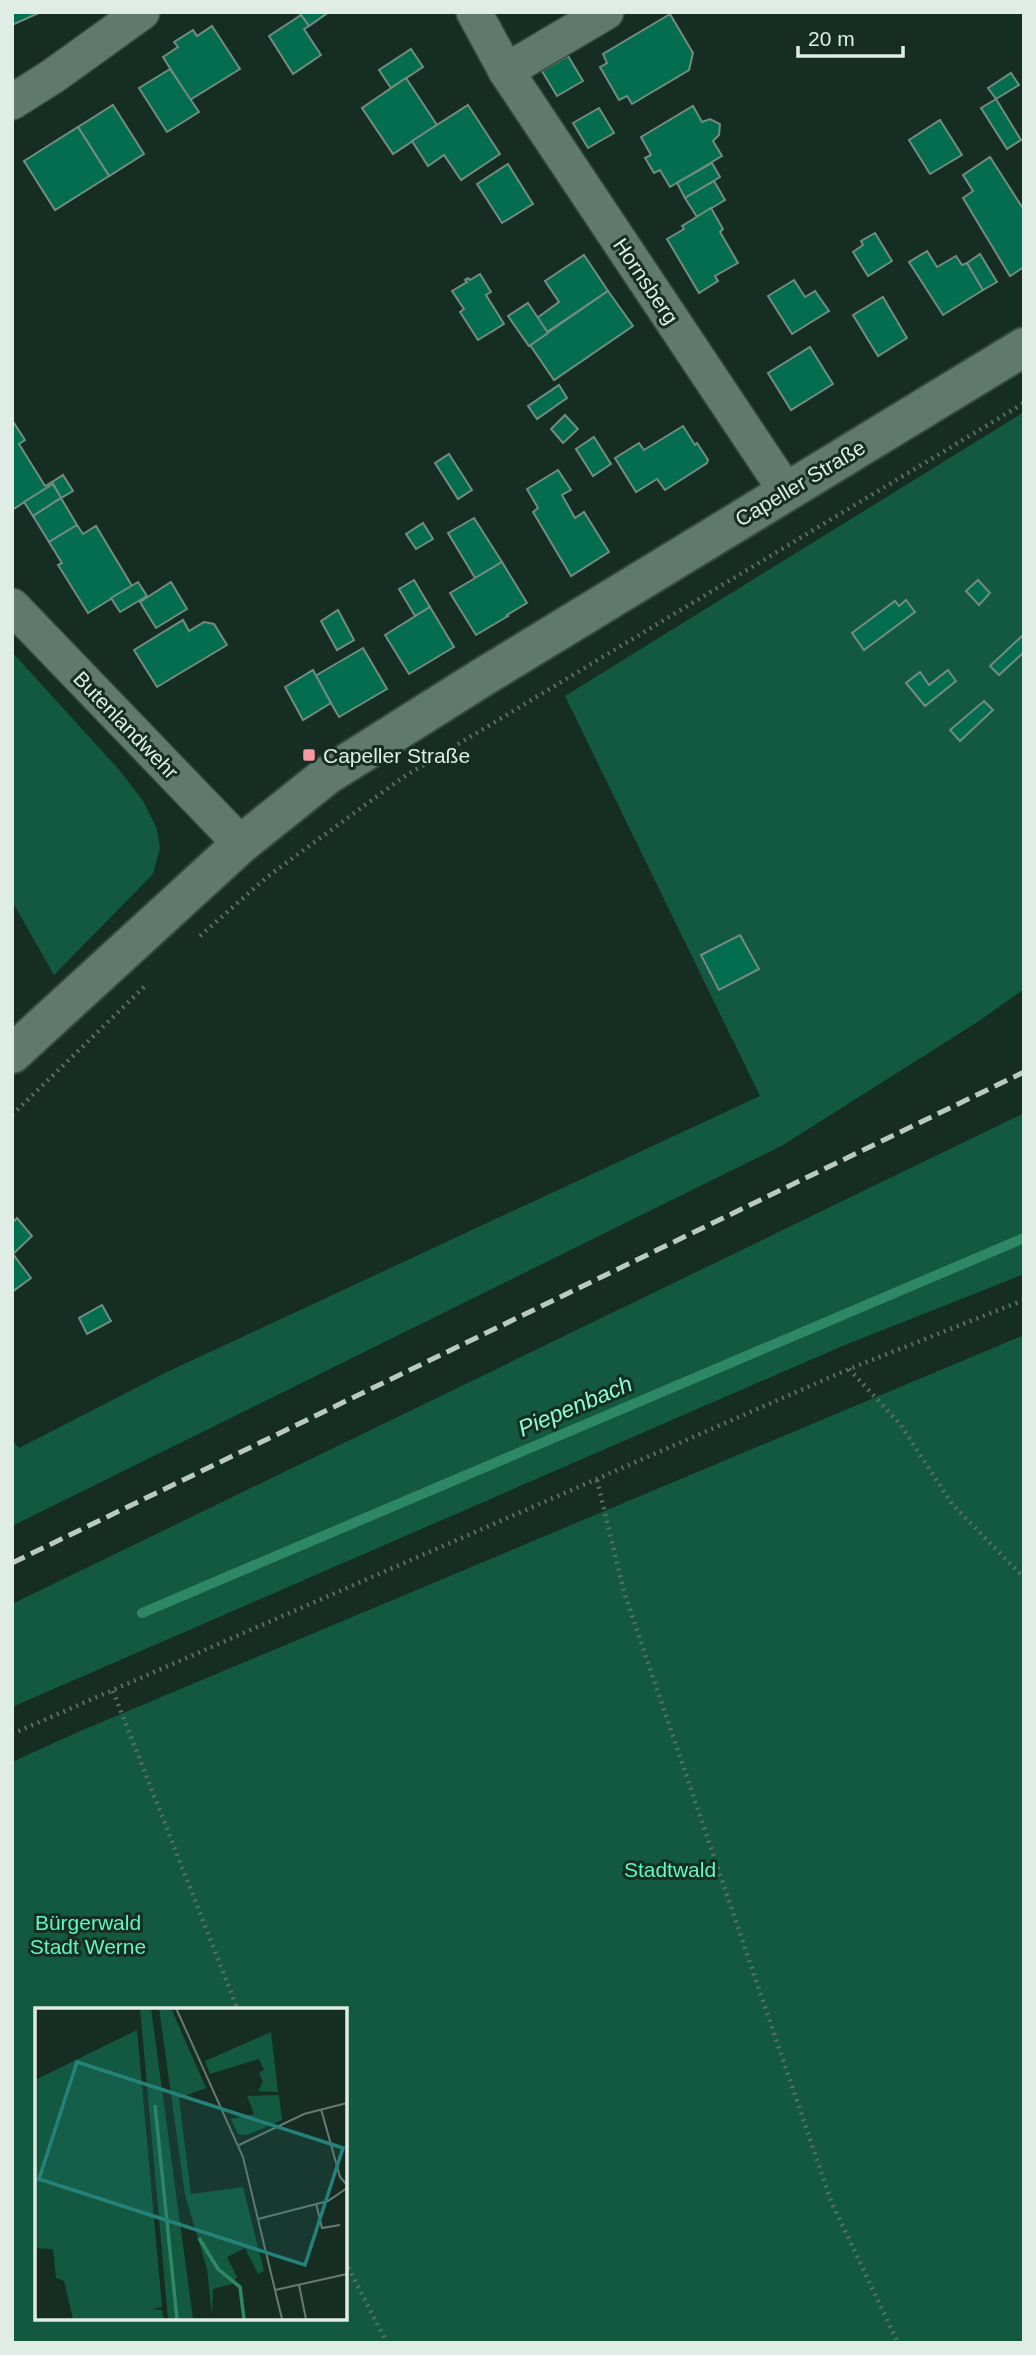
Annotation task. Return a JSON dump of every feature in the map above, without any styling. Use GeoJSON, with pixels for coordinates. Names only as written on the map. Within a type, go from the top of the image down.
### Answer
{"type":"FeatureCollection","features":[{"type":"Feature","properties":{"kind":"street"},"geometry":{"type":"LineString","coordinates":[[12,102],[142,12]]}},
{"type":"Feature","properties":{"kind":"street","name":"Hornsberg"},"geometry":{"type":"LineString","coordinates":[[474,12],[506,71],[786,491]]}},
{"type":"Feature","properties":{"kind":"street"},"geometry":{"type":"LineString","coordinates":[[506,71],[606,12]]}},
{"type":"Feature","properties":{"kind":"street","name":"Capeller Straße"},"geometry":{"type":"LineString","coordinates":[[12,1054],[241,844],[326,776],[482,677],[1024,347]]}},
{"type":"Feature","properties":{"kind":"street","name":"Butenlandwehr"},"geometry":{"type":"LineString","coordinates":[[12,606],[241,844]]}},
{"type":"Feature","properties":{"kind":"path"},"geometry":{"type":"LineString","coordinates":[[195,940],[267,877],[402,778],[1024,403]]}},
{"type":"Feature","properties":{"kind":"path"},"geometry":{"type":"LineString","coordinates":[[12,1115],[154,977]]}},
{"type":"Feature","properties":{"kind":"path"},"geometry":{"type":"LineString","coordinates":[[12,1734],[849,1369],[1024,1300]]}},
{"type":"Feature","properties":{"kind":"path"},"geometry":{"type":"LineString","coordinates":[[849,1369],[900,1424],[951,1504],[1024,1578]]}},
{"type":"Feature","properties":{"kind":"path"},"geometry":{"type":"LineString","coordinates":[[597,1480],[624,1592],[831,2201],[898,2343]]}},
{"type":"Feature","properties":{"kind":"path"},"geometry":{"type":"LineString","coordinates":[[113,1691],[237,2008]]}},
{"type":"Feature","properties":{"kind":"path"},"geometry":{"type":"LineString","coordinates":[[346,2263],[387,2343]]}},
{"type":"Feature","properties":{"kind":"green space"},"geometry":{"type":"Polygon","coordinates":[[[1024,412],[1024,989],[979,1021],[783,1145],[12,1526],[12,1440],[19,1448],[167,1372],[760,1096],[565,696],[1024,412]]]}},
{"type":"Feature","properties":{"kind":"green space"},"geometry":{"type":"Polygon","coordinates":[[[12,652],[121,772],[143,801],[157,829],[160,848],[153,874],[54,975],[12,901],[12,652]]]}},
{"type":"Feature","properties":{"kind":"green space"},"geometry":{"type":"Polygon","coordinates":[[[1024,1113],[1024,1274],[840,1347],[12,1707],[12,1604],[1024,1113]]]}},
{"type":"Feature","properties":{"kind":"green space","name":"Stadtwald"},"geometry":{"type":"Polygon","coordinates":[[[1024,1335],[1024,2343],[12,2343],[12,1762],[1024,1335]]]}},
{"type":"Feature","properties":{"kind":"building"},"geometry":{"type":"Polygon","coordinates":[[[12,12],[41,12],[12,25],[12,12]]]}},
{"type":"Feature","properties":{"kind":"building"},"geometry":{"type":"Polygon","coordinates":[[[299,12],[329,12],[309,26],[299,12]]]}},
{"type":"Feature","properties":{"kind":"building"},"geometry":{"type":"Polygon","coordinates":[[[670,14],[693,53],[689,70],[632,104],[627,96],[619,100],[600,67],[607,63],[603,54],[670,14]]]}},
{"type":"Feature","properties":{"kind":"building"},"geometry":{"type":"Polygon","coordinates":[[[301,15],[309,26],[304,29],[321,55],[293,74],[269,36],[301,15]]]}},
{"type":"Feature","properties":{"kind":"building"},"geometry":{"type":"Polygon","coordinates":[[[212,26],[240,69],[190,100],[163,57],[178,47],[174,42],[193,30],[197,36],[212,26]]]}},
{"type":"Feature","properties":{"kind":"building"},"geometry":{"type":"Polygon","coordinates":[[[411,49],[423,67],[391,88],[379,70],[411,49]]]}},
{"type":"Feature","properties":{"kind":"building"},"geometry":{"type":"Polygon","coordinates":[[[568,56],[583,81],[557,96],[542,71],[568,56]]]}},
{"type":"Feature","properties":{"kind":"building"},"geometry":{"type":"Polygon","coordinates":[[[170,69],[199,112],[167,132],[139,88],[170,69]]]}},
{"type":"Feature","properties":{"kind":"building"},"geometry":{"type":"Polygon","coordinates":[[[1011,73],[1019,85],[996,99],[988,88],[1011,73]]]}},
{"type":"Feature","properties":{"kind":"building"},"geometry":{"type":"Polygon","coordinates":[[[406,78],[437,125],[393,154],[362,108],[406,78]]]}},
{"type":"Feature","properties":{"kind":"building"},"geometry":{"type":"Polygon","coordinates":[[[996,99],[1021,140],[1007,149],[981,108],[996,99]]]}},
{"type":"Feature","properties":{"kind":"building"},"geometry":{"type":"Polygon","coordinates":[[[113,105],[144,154],[109,176],[78,127],[113,105]]]}},
{"type":"Feature","properties":{"kind":"building"},"geometry":{"type":"Polygon","coordinates":[[[468,105],[500,154],[461,180],[444,155],[428,166],[412,141],[468,105]]]}},
{"type":"Feature","properties":{"kind":"building"},"geometry":{"type":"Polygon","coordinates":[[[693,106],[702,122],[710,119],[720,124],[719,135],[713,141],[722,156],[670,187],[660,170],[654,173],[645,158],[651,155],[641,137],[693,106]]]}},
{"type":"Feature","properties":{"kind":"building"},"geometry":{"type":"Polygon","coordinates":[[[599,108],[614,133],[588,148],[573,123],[599,108]]]}},
{"type":"Feature","properties":{"kind":"building"},"geometry":{"type":"Polygon","coordinates":[[[940,120],[962,155],[930,174],[909,140],[940,120]]]}},
{"type":"Feature","properties":{"kind":"building"},"geometry":{"type":"Polygon","coordinates":[[[78,127],[109,176],[55,210],[24,161],[78,127]]]}},
{"type":"Feature","properties":{"kind":"building"},"geometry":{"type":"Polygon","coordinates":[[[990,157],[1024,210],[1024,267],[1010,276],[963,198],[973,191],[963,175],[990,157]]]}},
{"type":"Feature","properties":{"kind":"building"},"geometry":{"type":"Polygon","coordinates":[[[712,163],[720,177],[685,198],[677,183],[712,163]]]}},
{"type":"Feature","properties":{"kind":"building"},"geometry":{"type":"Polygon","coordinates":[[[508,164],[533,204],[502,223],[477,184],[508,164]]]}},
{"type":"Feature","properties":{"kind":"building"},"geometry":{"type":"Polygon","coordinates":[[[714,181],[725,200],[697,217],[685,198],[714,181]]]}},
{"type":"Feature","properties":{"kind":"building"},"geometry":{"type":"Polygon","coordinates":[[[711,208],[723,229],[720,232],[738,263],[715,276],[718,281],[699,293],[667,239],[711,208]]]}},
{"type":"Feature","properties":{"kind":"building"},"geometry":{"type":"Polygon","coordinates":[[[875,233],[892,261],[868,276],[853,252],[863,245],[861,241],[875,233]]]}},
{"type":"Feature","properties":{"kind":"building"},"geometry":{"type":"Polygon","coordinates":[[[927,251],[937,267],[956,256],[962,265],[967,263],[983,290],[943,315],[909,262],[927,251]]]}},
{"type":"Feature","properties":{"kind":"building"},"geometry":{"type":"Polygon","coordinates":[[[980,254],[997,282],[983,290],[967,263],[980,254]]]}},
{"type":"Feature","properties":{"kind":"building"},"geometry":{"type":"Polygon","coordinates":[[[584,255],[608,291],[547,332],[537,318],[559,302],[545,281],[584,255]]]}},
{"type":"Feature","properties":{"kind":"building"},"geometry":{"type":"Polygon","coordinates":[[[480,274],[491,292],[486,295],[504,324],[478,340],[460,312],[464,309],[452,291],[467,282],[465,280],[468,278],[470,280],[480,274]]]}},
{"type":"Feature","properties":{"kind":"building"},"geometry":{"type":"Polygon","coordinates":[[[794,280],[805,297],[815,291],[829,311],[792,334],[768,296],[794,280]]]}},
{"type":"Feature","properties":{"kind":"building"},"geometry":{"type":"Polygon","coordinates":[[[608,291],[633,326],[554,380],[530,345],[608,291]]]}},
{"type":"Feature","properties":{"kind":"building"},"geometry":{"type":"Polygon","coordinates":[[[883,297],[907,338],[878,356],[853,315],[883,297]]]}},
{"type":"Feature","properties":{"kind":"building"},"geometry":{"type":"Polygon","coordinates":[[[528,303],[548,333],[529,346],[508,316],[528,303]]]}},
{"type":"Feature","properties":{"kind":"building"},"geometry":{"type":"Polygon","coordinates":[[[810,347],[833,384],[791,410],[768,373],[810,347]]]}},
{"type":"Feature","properties":{"kind":"building"},"geometry":{"type":"Polygon","coordinates":[[[559,385],[567,398],[537,419],[528,406],[559,385]]]}},
{"type":"Feature","properties":{"kind":"building"},"geometry":{"type":"Polygon","coordinates":[[[565,415],[578,429],[563,443],[551,429],[565,415]]]}},
{"type":"Feature","properties":{"kind":"building"},"geometry":{"type":"Polygon","coordinates":[[[12,420],[25,440],[19,444],[45,486],[52,482],[53,484],[12,510],[12,420]]]}},
{"type":"Feature","properties":{"kind":"building"},"geometry":{"type":"Polygon","coordinates":[[[683,426],[695,445],[697,443],[708,460],[707,463],[665,490],[657,479],[636,492],[615,458],[639,443],[644,450],[683,426]]]}},
{"type":"Feature","properties":{"kind":"building"},"geometry":{"type":"Polygon","coordinates":[[[594,437],[611,464],[593,476],[576,449],[594,437]]]}},
{"type":"Feature","properties":{"kind":"building"},"geometry":{"type":"Polygon","coordinates":[[[449,454],[472,490],[458,499],[435,463],[449,454]]]}},
{"type":"Feature","properties":{"kind":"building"},"geometry":{"type":"Polygon","coordinates":[[[558,470],[571,490],[562,495],[575,518],[584,512],[609,552],[571,576],[533,512],[538,508],[527,489],[558,470]]]}},
{"type":"Feature","properties":{"kind":"building"},"geometry":{"type":"Polygon","coordinates":[[[63,475],[73,491],[61,498],[52,482],[63,475]]]}},
{"type":"Feature","properties":{"kind":"building"},"geometry":{"type":"Polygon","coordinates":[[[53,484],[61,498],[33,516],[24,502],[53,484]]]}},
{"type":"Feature","properties":{"kind":"building"},"geometry":{"type":"Polygon","coordinates":[[[61,498],[77,525],[49,542],[33,516],[61,498]]]}},
{"type":"Feature","properties":{"kind":"building"},"geometry":{"type":"Polygon","coordinates":[[[474,518],[502,562],[475,578],[448,533],[474,518]]]}},
{"type":"Feature","properties":{"kind":"building"},"geometry":{"type":"Polygon","coordinates":[[[423,523],[433,539],[416,549],[406,534],[423,523]]]}},
{"type":"Feature","properties":{"kind":"building"},"geometry":{"type":"Polygon","coordinates":[[[77,525],[83,534],[96,526],[132,586],[88,613],[58,565],[62,563],[49,542],[77,525]]]}},
{"type":"Feature","properties":{"kind":"building"},"geometry":{"type":"Polygon","coordinates":[[[502,562],[527,603],[476,635],[450,593],[502,562]]]}},
{"type":"Feature","properties":{"kind":"building"},"geometry":{"type":"Polygon","coordinates":[[[414,580],[430,607],[415,616],[399,589],[414,580]]]}},
{"type":"Feature","properties":{"kind":"building"},"geometry":{"type":"Polygon","coordinates":[[[978,580],[990,593],[979,605],[966,591],[978,580]]]}},
{"type":"Feature","properties":{"kind":"building"},"geometry":{"type":"Polygon","coordinates":[[[138,582],[147,596],[120,612],[111,598],[138,582]]]}},
{"type":"Feature","properties":{"kind":"building"},"geometry":{"type":"Polygon","coordinates":[[[171,582],[187,609],[156,628],[140,602],[171,582]]]}},
{"type":"Feature","properties":{"kind":"building"},"geometry":{"type":"Polygon","coordinates":[[[906,600],[915,612],[864,650],[852,633],[895,601],[899,606],[906,600]]]}},
{"type":"Feature","properties":{"kind":"building"},"geometry":{"type":"Polygon","coordinates":[[[430,607],[454,647],[409,674],[385,635],[430,607]]]}},
{"type":"Feature","properties":{"kind":"building"},"geometry":{"type":"Polygon","coordinates":[[[338,610],[354,640],[337,650],[321,621],[338,610]]]}},
{"type":"Feature","properties":{"kind":"building"},"geometry":{"type":"Polygon","coordinates":[[[183,620],[189,631],[204,622],[214,624],[227,645],[157,687],[134,650],[183,620]]]}},
{"type":"Feature","properties":{"kind":"building"},"geometry":{"type":"Polygon","coordinates":[[[1024,634],[1024,652],[999,675],[990,666],[1024,634]]]}},
{"type":"Feature","properties":{"kind":"building"},"geometry":{"type":"Polygon","coordinates":[[[363,648],[387,689],[339,717],[315,676],[363,648]]]}},
{"type":"Feature","properties":{"kind":"building"},"geometry":{"type":"Polygon","coordinates":[[[313,670],[331,703],[303,720],[285,687],[313,670]]]}},
{"type":"Feature","properties":{"kind":"building"},"geometry":{"type":"Polygon","coordinates":[[[948,670],[956,681],[925,706],[906,683],[920,672],[929,685],[948,670]]]}},
{"type":"Feature","properties":{"kind":"building"},"geometry":{"type":"Polygon","coordinates":[[[984,701],[993,710],[960,741],[950,730],[984,701]]]}},
{"type":"Feature","properties":{"kind":"building"},"geometry":{"type":"Polygon","coordinates":[[[740,935],[759,969],[719,990],[701,955],[740,935]]]}},
{"type":"Feature","properties":{"kind":"building"},"geometry":{"type":"Polygon","coordinates":[[[17,1218],[32,1236],[13,1254],[31,1278],[12,1292],[12,1219],[14,1221],[17,1218]]]}},
{"type":"Feature","properties":{"kind":"building"},"geometry":{"type":"Polygon","coordinates":[[[102,1305],[111,1321],[87,1334],[79,1318],[102,1305]]]}},
{"type":"Feature","properties":{"kind":"waterway","name":"Piepenbach"},"geometry":{"type":"LineString","coordinates":[[142,1613],[1024,1238]]}},
{"type":"Feature","properties":{"kind":"railway"},"geometry":{"type":"LineString","coordinates":[[12,1563],[1024,1072]]}},
{"type":"Feature","properties":{"kind":"place","name":"Capeller Straße"},"geometry":{"type":"Point","coordinates":[309,755]}},
{"type":"Feature","properties":{"kind":"park label","name":"Bürgerwald Stadt Werne"},"geometry":{"type":"Point","coordinates":[88,1934]}}]}
